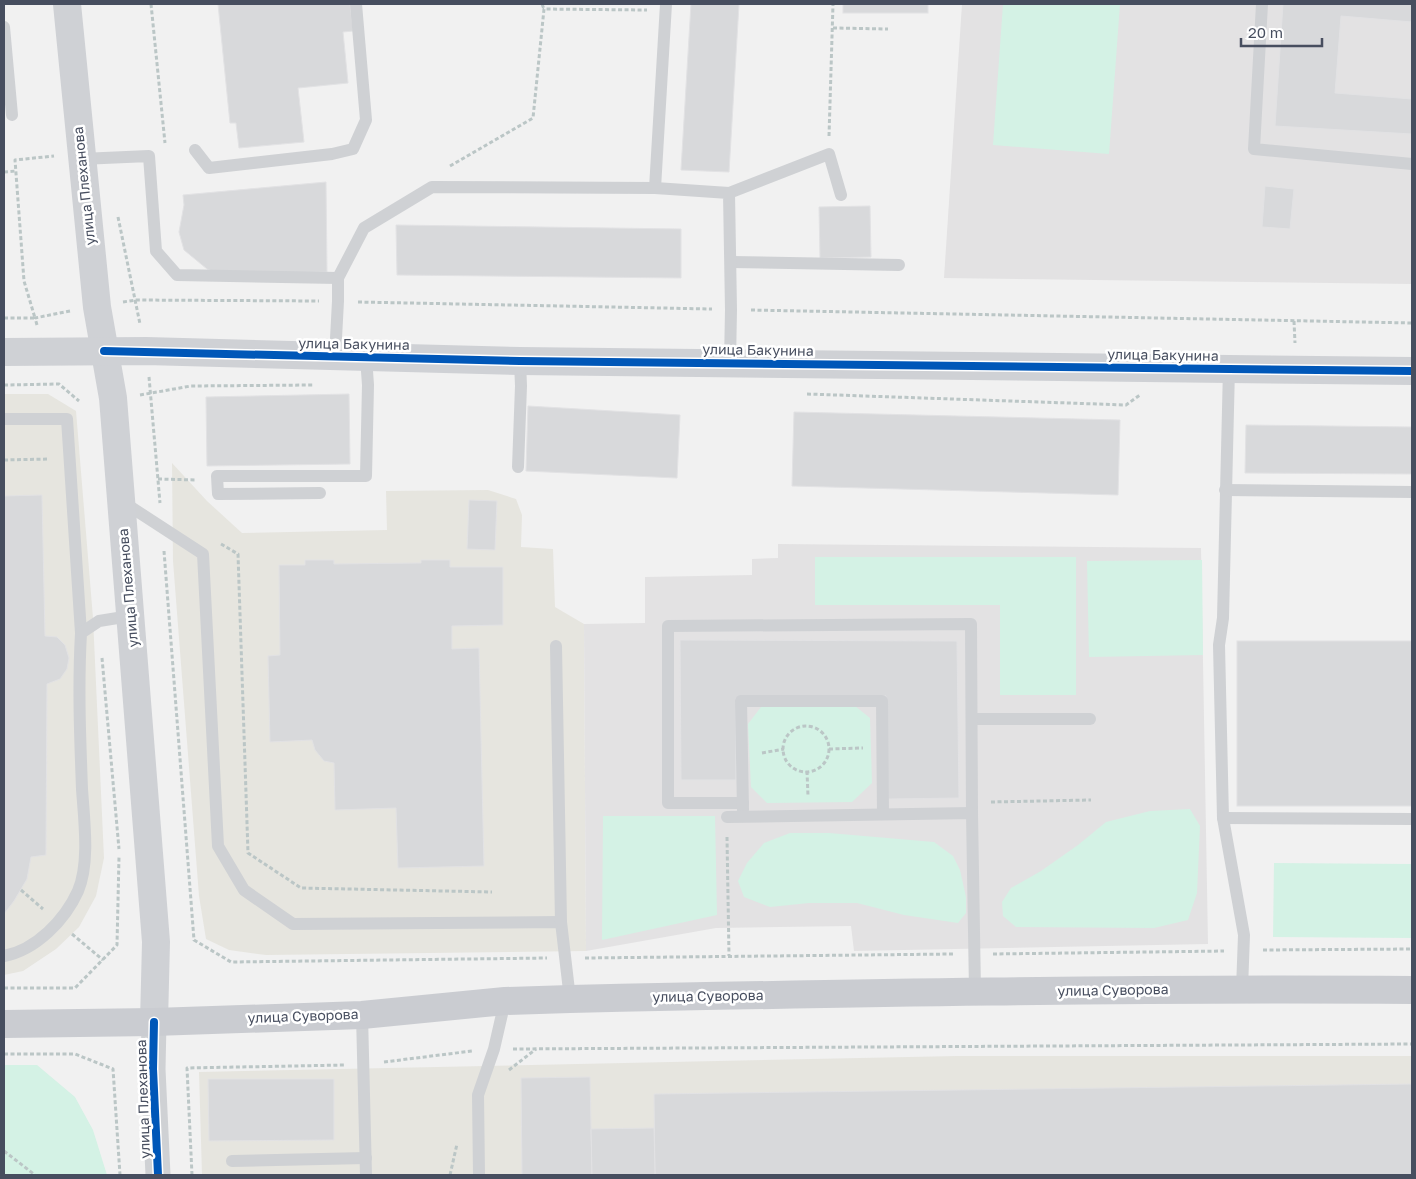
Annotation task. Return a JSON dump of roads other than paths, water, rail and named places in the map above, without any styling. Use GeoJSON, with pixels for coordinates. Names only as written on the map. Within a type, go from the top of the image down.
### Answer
{"type":"FeatureCollection","features":[{"type":"Feature","properties":{"kind":"main road","name":"улица Суворова"},"geometry":{"type":"LineString","coordinates":[[4,1024],[154,1022],[362,1015],[505,1001],[570,999],[975,991],[1412,990]]}},
{"type":"Feature","properties":{"kind":"street","name":"улица Плеханова"},"geometry":{"type":"LineString","coordinates":[[67,4],[72,157],[113,398],[156,942],[153,1069],[158,1175]]}},
{"type":"Feature","properties":{"kind":"street","name":"улица Бакунина"},"geometry":{"type":"LineString","coordinates":[[4,352],[146,351],[520,360],[1412,371]]}},
{"type":"Feature","properties":{"kind":"lane"},"geometry":{"type":"LineString","coordinates":[[195,150],[209,168],[332,154],[353,149],[366,120],[356,4]]}},
{"type":"Feature","properties":{"kind":"lane"},"geometry":{"type":"LineString","coordinates":[[1262,4],[1254,149],[1412,164]]}},
{"type":"Feature","properties":{"kind":"lane"},"geometry":{"type":"LineString","coordinates":[[655,188],[666,7]]}},
{"type":"Feature","properties":{"kind":"lane"},"geometry":{"type":"LineString","coordinates":[[4,27],[12,115]]}},
{"type":"Feature","properties":{"kind":"lane"},"geometry":{"type":"LineString","coordinates":[[335,357],[338,278],[364,228],[432,187],[655,188],[729,192],[828,154],[841,195]]}},
{"type":"Feature","properties":{"kind":"lane"},"geometry":{"type":"LineString","coordinates":[[72,157],[149,156],[156,251],[177,275],[338,278]]}},
{"type":"Feature","properties":{"kind":"lane"},"geometry":{"type":"LineString","coordinates":[[729,192],[731,262],[730,362]]}},
{"type":"Feature","properties":{"kind":"lane"},"geometry":{"type":"LineString","coordinates":[[731,262],[899,265]]}},
{"type":"Feature","properties":{"kind":"lane"},"geometry":{"type":"LineString","coordinates":[[320,493],[218,494],[217,476],[366,476],[368,385],[366,357]]}},
{"type":"Feature","properties":{"kind":"lane"},"geometry":{"type":"LineString","coordinates":[[518,467],[520,360]]}},
{"type":"Feature","properties":{"kind":"lane"},"geometry":{"type":"LineString","coordinates":[[1229,368],[1223,618],[1219,645],[1223,818],[1244,935],[1242,989]]}},
{"type":"Feature","properties":{"kind":"lane"},"geometry":{"type":"LineString","coordinates":[[4,419],[67,419],[81,633],[78,678],[85,857],[78,890],[64,915],[45,935],[16,954],[4,956]]}},
{"type":"Feature","properties":{"kind":"lane"},"geometry":{"type":"LineString","coordinates":[[1225,490],[1412,492]]}},
{"type":"Feature","properties":{"kind":"lane"},"geometry":{"type":"LineString","coordinates":[[121,500],[203,554],[218,846],[244,890],[293,924],[561,922]]}},
{"type":"Feature","properties":{"kind":"lane"},"geometry":{"type":"LineString","coordinates":[[81,633],[99,621],[130,616]]}},
{"type":"Feature","properties":{"kind":"lane"},"geometry":{"type":"LineString","coordinates":[[743,803],[668,803],[668,626],[971,624],[975,991]]}},
{"type":"Feature","properties":{"kind":"lane"},"geometry":{"type":"LineString","coordinates":[[556,646],[561,922],[570,999]]}},
{"type":"Feature","properties":{"kind":"lane"},"geometry":{"type":"LineString","coordinates":[[743,816],[741,701],[882,701],[883,814]]}},
{"type":"Feature","properties":{"kind":"lane"},"geometry":{"type":"LineString","coordinates":[[972,719],[1090,719]]}},
{"type":"Feature","properties":{"kind":"lane"},"geometry":{"type":"LineString","coordinates":[[727,817],[883,814],[972,808]]}},
{"type":"Feature","properties":{"kind":"lane"},"geometry":{"type":"LineString","coordinates":[[1223,818],[1412,819]]}},
{"type":"Feature","properties":{"kind":"lane"},"geometry":{"type":"LineString","coordinates":[[479,1175],[478,1095],[494,1049],[505,1001]]}},
{"type":"Feature","properties":{"kind":"lane"},"geometry":{"type":"LineString","coordinates":[[362,1015],[366,1175]]}},
{"type":"Feature","properties":{"kind":"lane"},"geometry":{"type":"LineString","coordinates":[[232,1161],[366,1158]]}}]}
